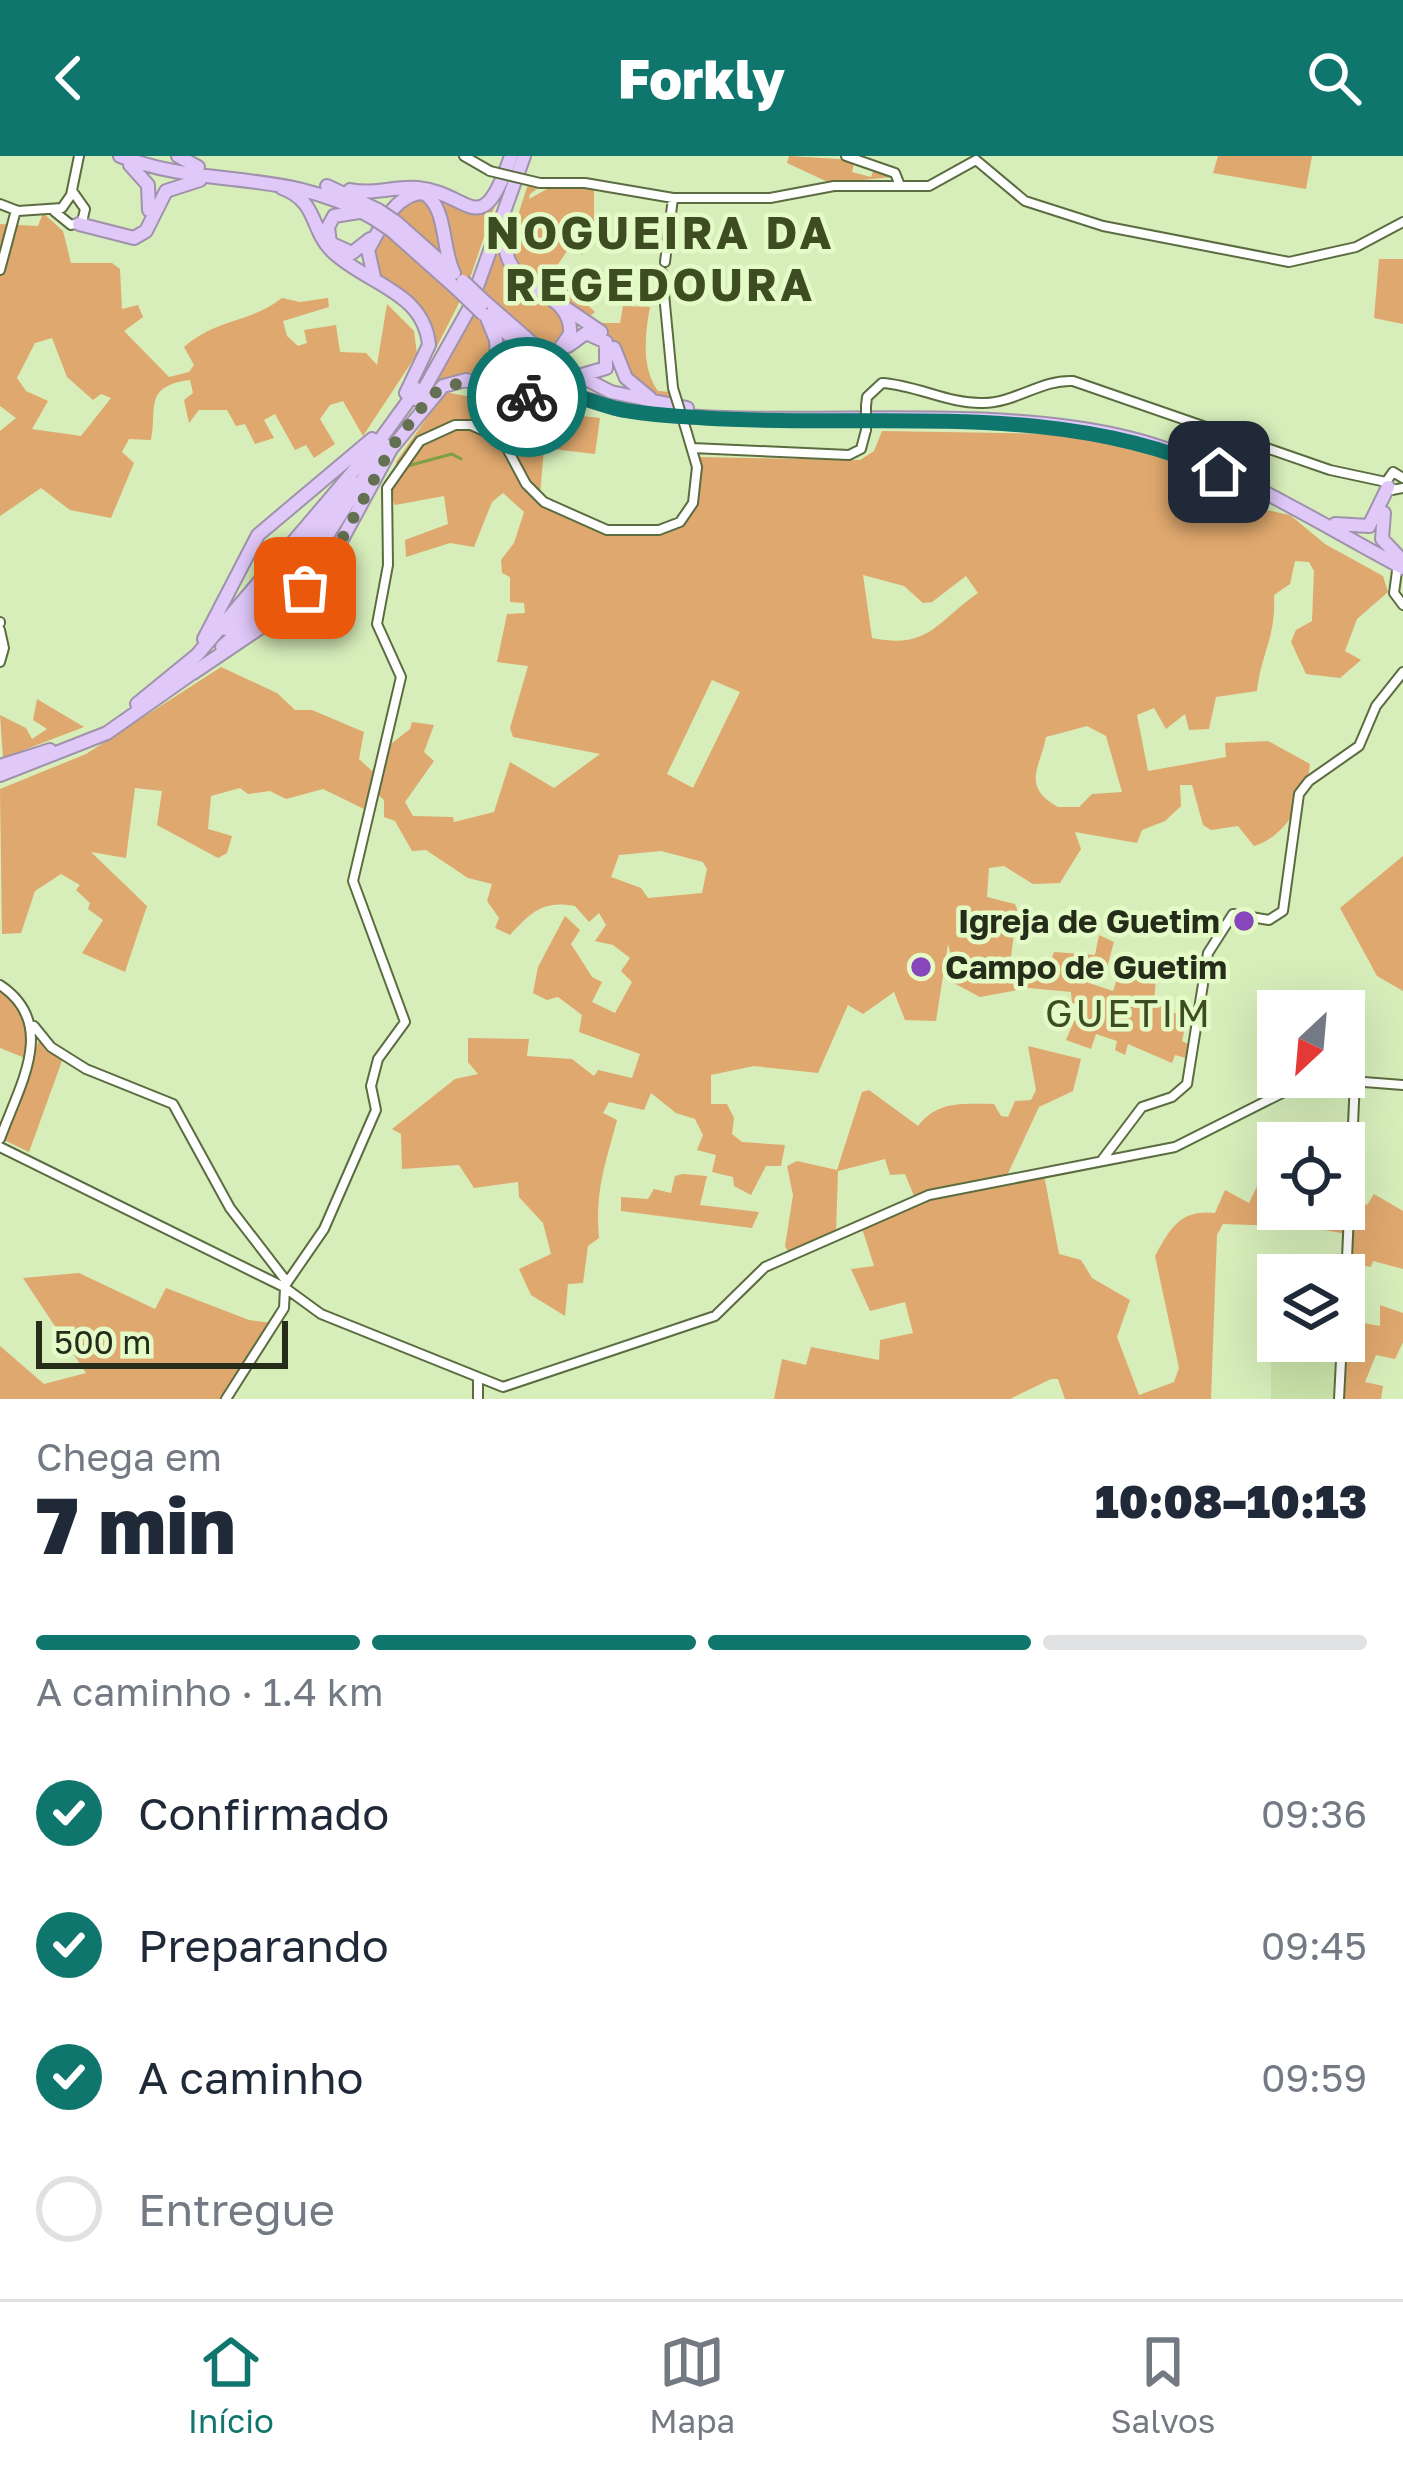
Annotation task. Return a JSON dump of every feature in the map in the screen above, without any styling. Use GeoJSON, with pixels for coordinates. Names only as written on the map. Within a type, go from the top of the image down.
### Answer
{"type":"FeatureCollection","features":[{"type":"Feature","properties":{"kind":"highway"},"geometry":{"type":"LineString","coordinates":[[110,156],[172,170],[286,183],[372,214]]}},
{"type":"Feature","properties":{"kind":"highway"},"geometry":{"type":"LineString","coordinates":[[178,156],[199,173]]}},
{"type":"Feature","properties":{"kind":"highway"},"geometry":{"type":"LineString","coordinates":[[69,211],[134,238],[146,231],[166,190],[199,173],[369,193],[419,188],[461,207],[477,207],[499,189],[521,156]]}},
{"type":"Feature","properties":{"kind":"highway"},"geometry":{"type":"LineString","coordinates":[[485,311],[502,385],[515,392],[528,390],[570,334],[565,310],[511,267],[504,244],[521,156]]}},
{"type":"Feature","properties":{"kind":"highway"},"geometry":{"type":"LineString","coordinates":[[196,666],[282,579],[433,365],[458,318],[521,156]]}},
{"type":"Feature","properties":{"kind":"highway"},"geometry":{"type":"LineString","coordinates":[[196,666],[303,573],[458,334],[521,156]]}},
{"type":"Feature","properties":{"kind":"highway"},"geometry":{"type":"LineString","coordinates":[[128,160],[339,200]]}},
{"type":"Feature","properties":{"kind":"highway"},"geometry":{"type":"LineString","coordinates":[[69,211],[124,235],[140,231],[150,191],[128,160]]}},
{"type":"Feature","properties":{"kind":"highway"},"geometry":{"type":"LineString","coordinates":[[326,186],[394,226],[544,359],[634,409]]}},
{"type":"Feature","properties":{"kind":"highway"},"geometry":{"type":"LineString","coordinates":[[282,188],[308,204],[332,251],[383,285]]}},
{"type":"Feature","properties":{"kind":"highway"},"geometry":{"type":"LineString","coordinates":[[372,214],[349,210],[334,216],[327,232],[334,248],[352,253],[364,247],[396,200],[419,188]]}},
{"type":"Feature","properties":{"kind":"highway"},"geometry":{"type":"LineString","coordinates":[[196,666],[244,555],[276,519],[373,438],[426,361],[424,321],[368,268],[368,250],[395,207],[412,193],[424,193],[438,208],[443,248],[458,281]]}},
{"type":"Feature","properties":{"kind":"highway"},"geometry":{"type":"LineString","coordinates":[[542,293],[603,333],[632,386],[666,405]]}},
{"type":"Feature","properties":{"kind":"highway"},"geometry":{"type":"LineString","coordinates":[[512,396],[538,387],[579,334],[594,334],[606,342],[610,356],[601,373],[565,372]]}},
{"type":"Feature","properties":{"kind":"highway"},"geometry":{"type":"LineString","coordinates":[[565,372],[611,392],[666,405],[1003,416],[1099,425],[1192,453],[1335,524],[1401,564]]}},
{"type":"Feature","properties":{"kind":"highway"},"geometry":{"type":"LineString","coordinates":[[0,771],[102,727],[297,603],[326,569],[391,448],[432,394],[466,380],[512,396],[559,391],[634,409],[706,418],[1057,426],[1129,438],[1219,472],[1401,564]]}},
{"type":"Feature","properties":{"kind":"highway"},"geometry":{"type":"LineString","coordinates":[[196,666],[380,440]]}},
{"type":"Feature","properties":{"kind":"highway"},"geometry":{"type":"LineString","coordinates":[[1335,524],[1370,526],[1394,483]]}},
{"type":"Feature","properties":{"kind":"highway"},"geometry":{"type":"LineString","coordinates":[[1394,483],[1380,531],[1401,564]]}},
{"type":"Feature","properties":{"kind":"main road"},"geometry":{"type":"LineString","coordinates":[[0,204],[16,210],[69,211],[79,156]]}},
{"type":"Feature","properties":{"kind":"main road"},"geometry":{"type":"LineString","coordinates":[[464,156],[490,171],[540,183],[585,183],[674,198],[770,198],[834,186],[929,185],[976,160],[986,163],[1009,192],[1024,202],[1103,226],[1289,262],[1342,251],[1403,222]]}},
{"type":"Feature","properties":{"kind":"main road"},"geometry":{"type":"LineString","coordinates":[[860,158],[897,175],[899,183]]}},
{"type":"Feature","properties":{"kind":"main road"},"geometry":{"type":"LineString","coordinates":[[286,1284],[324,1229],[376,1110],[371,1080],[382,1053],[405,1022],[353,881],[401,677],[377,624],[388,565],[384,495],[409,452],[430,435],[462,424],[488,429],[508,446],[536,496],[584,523],[619,532],[658,530],[684,518],[695,489],[692,448],[673,388],[663,268],[674,198]]}},
{"type":"Feature","properties":{"kind":"main road"},"geometry":{"type":"LineString","coordinates":[[0,270],[16,210]]}},
{"type":"Feature","properties":{"kind":"main road"},"geometry":{"type":"LineString","coordinates":[[692,448],[849,455],[864,446],[866,406],[874,387],[882,383],[910,384],[980,404],[1054,381],[1073,381],[1284,455],[1394,483]]}},
{"type":"Feature","properties":{"kind":"main road"},"geometry":{"type":"LineString","coordinates":[[1401,564],[1394,592],[1403,605]]}},
{"type":"Feature","properties":{"kind":"main road"},"geometry":{"type":"LineString","coordinates":[[0,662],[1,627]]}},
{"type":"Feature","properties":{"kind":"main road"},"geometry":{"type":"LineString","coordinates":[[1100,1162],[1142,1107],[1172,1097],[1188,1079],[1211,946],[1233,914],[1270,920],[1284,907],[1299,794],[1309,781],[1359,746],[1376,706],[1403,672]]}},
{"type":"Feature","properties":{"kind":"main road"},"geometry":{"type":"LineString","coordinates":[[0,985],[21,1002],[38,1038],[0,1143],[286,1284]]}},
{"type":"Feature","properties":{"kind":"main road"},"geometry":{"type":"LineString","coordinates":[[38,1038],[92,1073],[170,1102],[230,1208],[286,1284],[290,1301],[226,1399]]}},
{"type":"Feature","properties":{"kind":"main road"},"geometry":{"type":"LineString","coordinates":[[1365,1081],[1403,1085]]}},
{"type":"Feature","properties":{"kind":"main road"},"geometry":{"type":"LineString","coordinates":[[290,1301],[478,1380],[516,1385],[636,1339],[708,1319],[729,1307],[765,1267],[947,1190],[1199,1138],[1271,1098]]}},
{"type":"Feature","properties":{"kind":"main road"},"geometry":{"type":"LineString","coordinates":[[1348,1254],[1353,1098]]}},
{"type":"Feature","properties":{"kind":"main road"},"geometry":{"type":"LineString","coordinates":[[1339,1399],[1341,1362]]}},
{"type":"Feature","properties":{"kind":"main road"},"geometry":{"type":"LineString","coordinates":[[478,1380],[478,1399]]}},
{"type":"Feature","properties":{"kind":"shaded area"},"geometry":{"type":"Polygon","coordinates":[[[789,156],[855,160],[852,172],[871,177],[875,166],[894,177],[830,183],[787,163],[789,156]]]}},
{"type":"Feature","properties":{"kind":"shaded area"},"geometry":{"type":"Polygon","coordinates":[[[1218,156],[1312,156],[1306,189],[1213,173],[1218,156]]]}},
{"type":"Feature","properties":{"kind":"shaded area"},"geometry":{"type":"Polygon","coordinates":[[[528,184],[540,187],[529,199],[547,189],[594,187],[594,235],[582,255],[571,245],[553,272],[595,312],[590,316],[599,323],[620,323],[623,306],[650,307],[649,372],[658,391],[672,392],[674,403],[640,386],[612,339],[537,285],[515,263],[511,237],[528,184]]]}},
{"type":"Feature","properties":{"kind":"shaded area"},"geometry":{"type":"Polygon","coordinates":[[[409,197],[431,199],[443,256],[394,215],[409,197]]]}},
{"type":"Feature","properties":{"kind":"shaded area"},"geometry":{"type":"Polygon","coordinates":[[[436,197],[467,211],[497,199],[469,281],[458,270],[436,197]]]}},
{"type":"Feature","properties":{"kind":"shaded area"},"geometry":{"type":"Polygon","coordinates":[[[43,213],[63,231],[71,263],[112,263],[120,269],[122,309],[138,305],[143,317],[124,331],[169,377],[189,372],[194,365],[184,347],[196,338],[282,298],[300,302],[328,298],[329,307],[283,321],[287,336],[298,346],[307,343],[304,330],[336,325],[340,352],[366,353],[377,365],[387,304],[414,331],[417,354],[363,436],[343,401],[330,405],[320,419],[335,444],[314,458],[306,445],[295,450],[275,414],[264,420],[274,438],[255,444],[245,424],[236,426],[227,410],[199,410],[189,423],[184,400],[193,393],[190,380],[175,383],[155,401],[151,440],[129,439],[122,452],[134,463],[111,518],[70,510],[41,488],[0,516],[0,431],[16,418],[0,406],[0,224],[38,226],[43,213]],[[52,338],[35,343],[17,378],[26,391],[48,401],[32,429],[81,436],[111,398],[101,394],[93,400],[67,377],[52,338]]]}},
{"type":"Feature","properties":{"kind":"shaded area"},"geometry":{"type":"Polygon","coordinates":[[[382,230],[461,299],[426,368],[432,337],[379,278],[371,251],[382,230]]]}},
{"type":"Feature","properties":{"kind":"shaded area"},"geometry":{"type":"Polygon","coordinates":[[[502,232],[502,251],[559,309],[568,327],[553,355],[481,292],[502,232]]]}},
{"type":"Feature","properties":{"kind":"shaded area"},"geometry":{"type":"Polygon","coordinates":[[[1379,259],[1403,259],[1403,324],[1374,318],[1379,259]]]}},
{"type":"Feature","properties":{"kind":"shaded area"},"geometry":{"type":"Polygon","coordinates":[[[473,311],[488,325],[499,385],[474,379],[425,399],[473,311]]]}},
{"type":"Feature","properties":{"kind":"shaded area"},"geometry":{"type":"Polygon","coordinates":[[[495,328],[540,368],[530,387],[506,386],[495,328]]]}},
{"type":"Feature","properties":{"kind":"shaded area"},"geometry":{"type":"Polygon","coordinates":[[[445,392],[508,404],[548,400],[547,412],[600,418],[595,454],[544,448],[540,495],[592,523],[645,534],[684,523],[700,485],[699,457],[860,460],[874,451],[882,431],[1064,434],[1169,457],[1175,476],[1192,488],[1251,497],[1267,510],[1290,515],[1325,544],[1383,576],[1388,592],[1357,619],[1345,651],[1361,660],[1340,678],[1306,674],[1291,642],[1296,630],[1312,621],[1314,571],[1309,562],[1295,561],[1290,584],[1274,595],[1273,622],[1257,691],[1216,697],[1209,729],[1189,730],[1185,714],[1166,729],[1154,708],[1137,715],[1148,771],[1226,757],[1225,743],[1268,741],[1310,764],[1299,803],[1285,825],[1266,841],[1254,846],[1238,826],[1211,830],[1203,825],[1192,785],[1180,785],[1181,806],[1165,821],[1142,830],[1137,843],[1075,832],[1081,849],[1060,883],[1033,884],[1004,866],[989,868],[987,897],[1015,904],[1017,909],[1010,965],[1025,965],[1031,977],[1045,977],[1054,952],[1095,955],[1099,935],[1114,942],[1106,971],[1089,974],[1086,982],[1113,991],[1123,962],[1156,977],[1154,1003],[1187,1019],[1182,1041],[1188,1044],[1186,1058],[1175,1055],[1172,1063],[1128,1044],[1125,1055],[1115,1050],[1117,1041],[1096,1034],[1091,1049],[1066,1040],[1081,1005],[1072,1003],[1071,992],[1029,988],[980,997],[950,981],[953,963],[948,944],[936,1021],[905,1020],[894,992],[863,1014],[848,1005],[818,1073],[754,1066],[711,1075],[711,1104],[727,1104],[734,1118],[732,1134],[742,1142],[785,1145],[781,1166],[766,1166],[751,1195],[734,1186],[733,1177],[712,1172],[716,1155],[697,1150],[703,1135],[695,1119],[676,1113],[651,1093],[644,1110],[609,1102],[603,1113],[617,1120],[600,1191],[599,1238],[588,1246],[583,1283],[568,1284],[565,1316],[531,1295],[519,1269],[551,1254],[543,1223],[519,1197],[518,1182],[474,1188],[459,1165],[402,1169],[401,1134],[392,1129],[455,1079],[478,1074],[468,1062],[468,1038],[529,1039],[527,1056],[572,1059],[594,1076],[598,1070],[632,1078],[640,1054],[579,1032],[582,1015],[558,997],[547,1000],[533,993],[538,967],[565,916],[580,930],[571,944],[592,977],[602,982],[592,1002],[615,1013],[632,982],[621,971],[630,958],[613,945],[595,941],[606,925],[599,913],[589,922],[575,906],[546,906],[510,935],[495,928],[499,918],[487,901],[492,884],[468,878],[426,850],[412,851],[395,821],[384,817],[384,800],[375,792],[364,809],[323,789],[286,799],[270,791],[248,794],[240,788],[211,796],[208,829],[232,836],[227,853],[218,858],[157,825],[162,791],[135,788],[126,858],[91,852],[147,906],[125,972],[82,953],[103,920],[88,909],[90,903],[76,890],[80,885],[61,874],[35,891],[21,933],[2,934],[0,789],[86,754],[221,667],[277,693],[295,710],[312,710],[364,732],[359,759],[372,771],[383,750],[410,729],[412,722],[434,725],[424,752],[434,761],[405,802],[413,816],[453,817],[454,822],[494,812],[510,762],[554,788],[600,754],[513,737],[510,728],[528,666],[497,662],[507,614],[525,613],[524,603],[510,602],[510,577],[502,573],[501,560],[514,543],[524,512],[503,493],[492,502],[474,547],[450,543],[406,557],[405,540],[448,524],[444,496],[395,505],[389,492],[399,473],[396,462],[445,392]],[[863,575],[872,638],[919,637],[978,593],[966,576],[932,602],[923,603],[904,586],[863,575]],[[712,680],[667,774],[693,788],[740,692],[712,680]],[[1087,726],[1046,737],[1036,783],[1046,799],[1058,807],[1079,807],[1092,794],[1122,792],[1106,736],[1087,726]],[[661,851],[619,855],[611,877],[641,888],[648,898],[702,893],[707,869],[703,862],[661,851]]]}},
{"type":"Feature","properties":{"kind":"shaded area"},"geometry":{"type":"Polygon","coordinates":[[[37,699],[84,727],[3,758],[0,715],[26,728],[32,739],[47,729],[33,720],[37,699]]]}},
{"type":"Feature","properties":{"kind":"shaded area"},"geometry":{"type":"Polygon","coordinates":[[[1403,856],[1403,991],[1377,976],[1340,908],[1403,856]]]}},
{"type":"Feature","properties":{"kind":"shaded area"},"geometry":{"type":"Polygon","coordinates":[[[0,987],[25,1018],[25,1058],[0,1048],[0,987]]]}},
{"type":"Feature","properties":{"kind":"shaded area"},"geometry":{"type":"Polygon","coordinates":[[[39,1040],[46,1051],[63,1058],[29,1152],[2,1139],[39,1040]]]}},
{"type":"Feature","properties":{"kind":"shaded area"},"geometry":{"type":"Polygon","coordinates":[[[1028,1046],[1081,1059],[1073,1091],[1039,1107],[1004,1182],[1044,1175],[1059,1254],[1081,1260],[1092,1278],[1130,1300],[1117,1337],[1139,1395],[1174,1382],[1179,1368],[1155,1256],[1171,1229],[1185,1218],[1215,1213],[1225,1190],[1249,1203],[1257,1186],[1257,1225],[1223,1224],[1217,1235],[1211,1399],[1065,1399],[1058,1379],[1051,1379],[1010,1399],[774,1399],[782,1359],[806,1365],[811,1347],[879,1360],[880,1340],[913,1333],[905,1302],[870,1311],[851,1269],[874,1266],[862,1228],[917,1203],[905,1174],[890,1175],[885,1159],[838,1171],[836,1234],[790,1255],[785,1246],[793,1195],[787,1166],[797,1161],[837,1170],[862,1092],[869,1090],[918,1126],[934,1112],[962,1104],[994,1104],[1001,1116],[1008,1117],[1015,1101],[1031,1100],[1036,1090],[1028,1046]]]}},
{"type":"Feature","properties":{"kind":"shaded area"},"geometry":{"type":"Polygon","coordinates":[[[675,1176],[707,1176],[700,1205],[759,1212],[752,1228],[621,1211],[621,1197],[648,1199],[654,1189],[671,1193],[675,1176]]]}},
{"type":"Feature","properties":{"kind":"shaded area"},"geometry":{"type":"Polygon","coordinates":[[[1374,1194],[1403,1211],[1403,1269],[1373,1261],[1371,1267],[1365,1266],[1365,1254],[1353,1254],[1353,1235],[1324,1230],[1365,1230],[1365,1204],[1374,1194]]]}},
{"type":"Feature","properties":{"kind":"shaded area"},"geometry":{"type":"Polygon","coordinates":[[[79,1273],[155,1309],[166,1288],[249,1320],[272,1323],[226,1399],[0,1399],[0,1346],[44,1384],[86,1373],[23,1278],[79,1273]]]}},
{"type":"Feature","properties":{"kind":"shaded area"},"geometry":{"type":"Polygon","coordinates":[[[1380,1305],[1403,1313],[1403,1342],[1395,1359],[1376,1355],[1365,1382],[1383,1386],[1381,1399],[1342,1399],[1344,1362],[1365,1362],[1365,1323],[1380,1326],[1380,1305]]]}},
{"type":"Feature","properties":{"kind":"shaded area"},"geometry":{"type":"Polygon","coordinates":[[[1271,1362],[1339,1362],[1336,1399],[1271,1399],[1271,1362]]]}},
{"type":"Feature","properties":{"kind":"waterway"},"geometry":{"type":"LineString","coordinates":[[407,466],[452,454],[461,459]]}},
{"type":"Feature","properties":{"kind":"way so far"},"geometry":{"type":"LineString","coordinates":[[305,588],[326,569],[391,448],[432,394],[466,380],[527,397]]}},
{"type":"Feature","properties":{"kind":"place","name":"Igreja de Guetim"},"geometry":{"type":"Point","coordinates":[1244,921]}},
{"type":"Feature","properties":{"kind":"place","name":"Campo de Guetim"},"geometry":{"type":"Point","coordinates":[921,967]}},
{"type":"Feature","properties":{"kind":"district","name":"NOGUEIRA DA REGEDOURA"},"geometry":{"type":"Point","coordinates":[660,259]}},
{"type":"Feature","properties":{"kind":"district","name":"GUETIM"},"geometry":{"type":"Point","coordinates":[1129,1013]}},
{"type":"Feature","properties":{"kind":"route"},"geometry":{"type":"LineString","coordinates":[[527,397],[569,392],[620,410],[706,418],[1057,426],[1129,438],[1219,472]]}}]}
